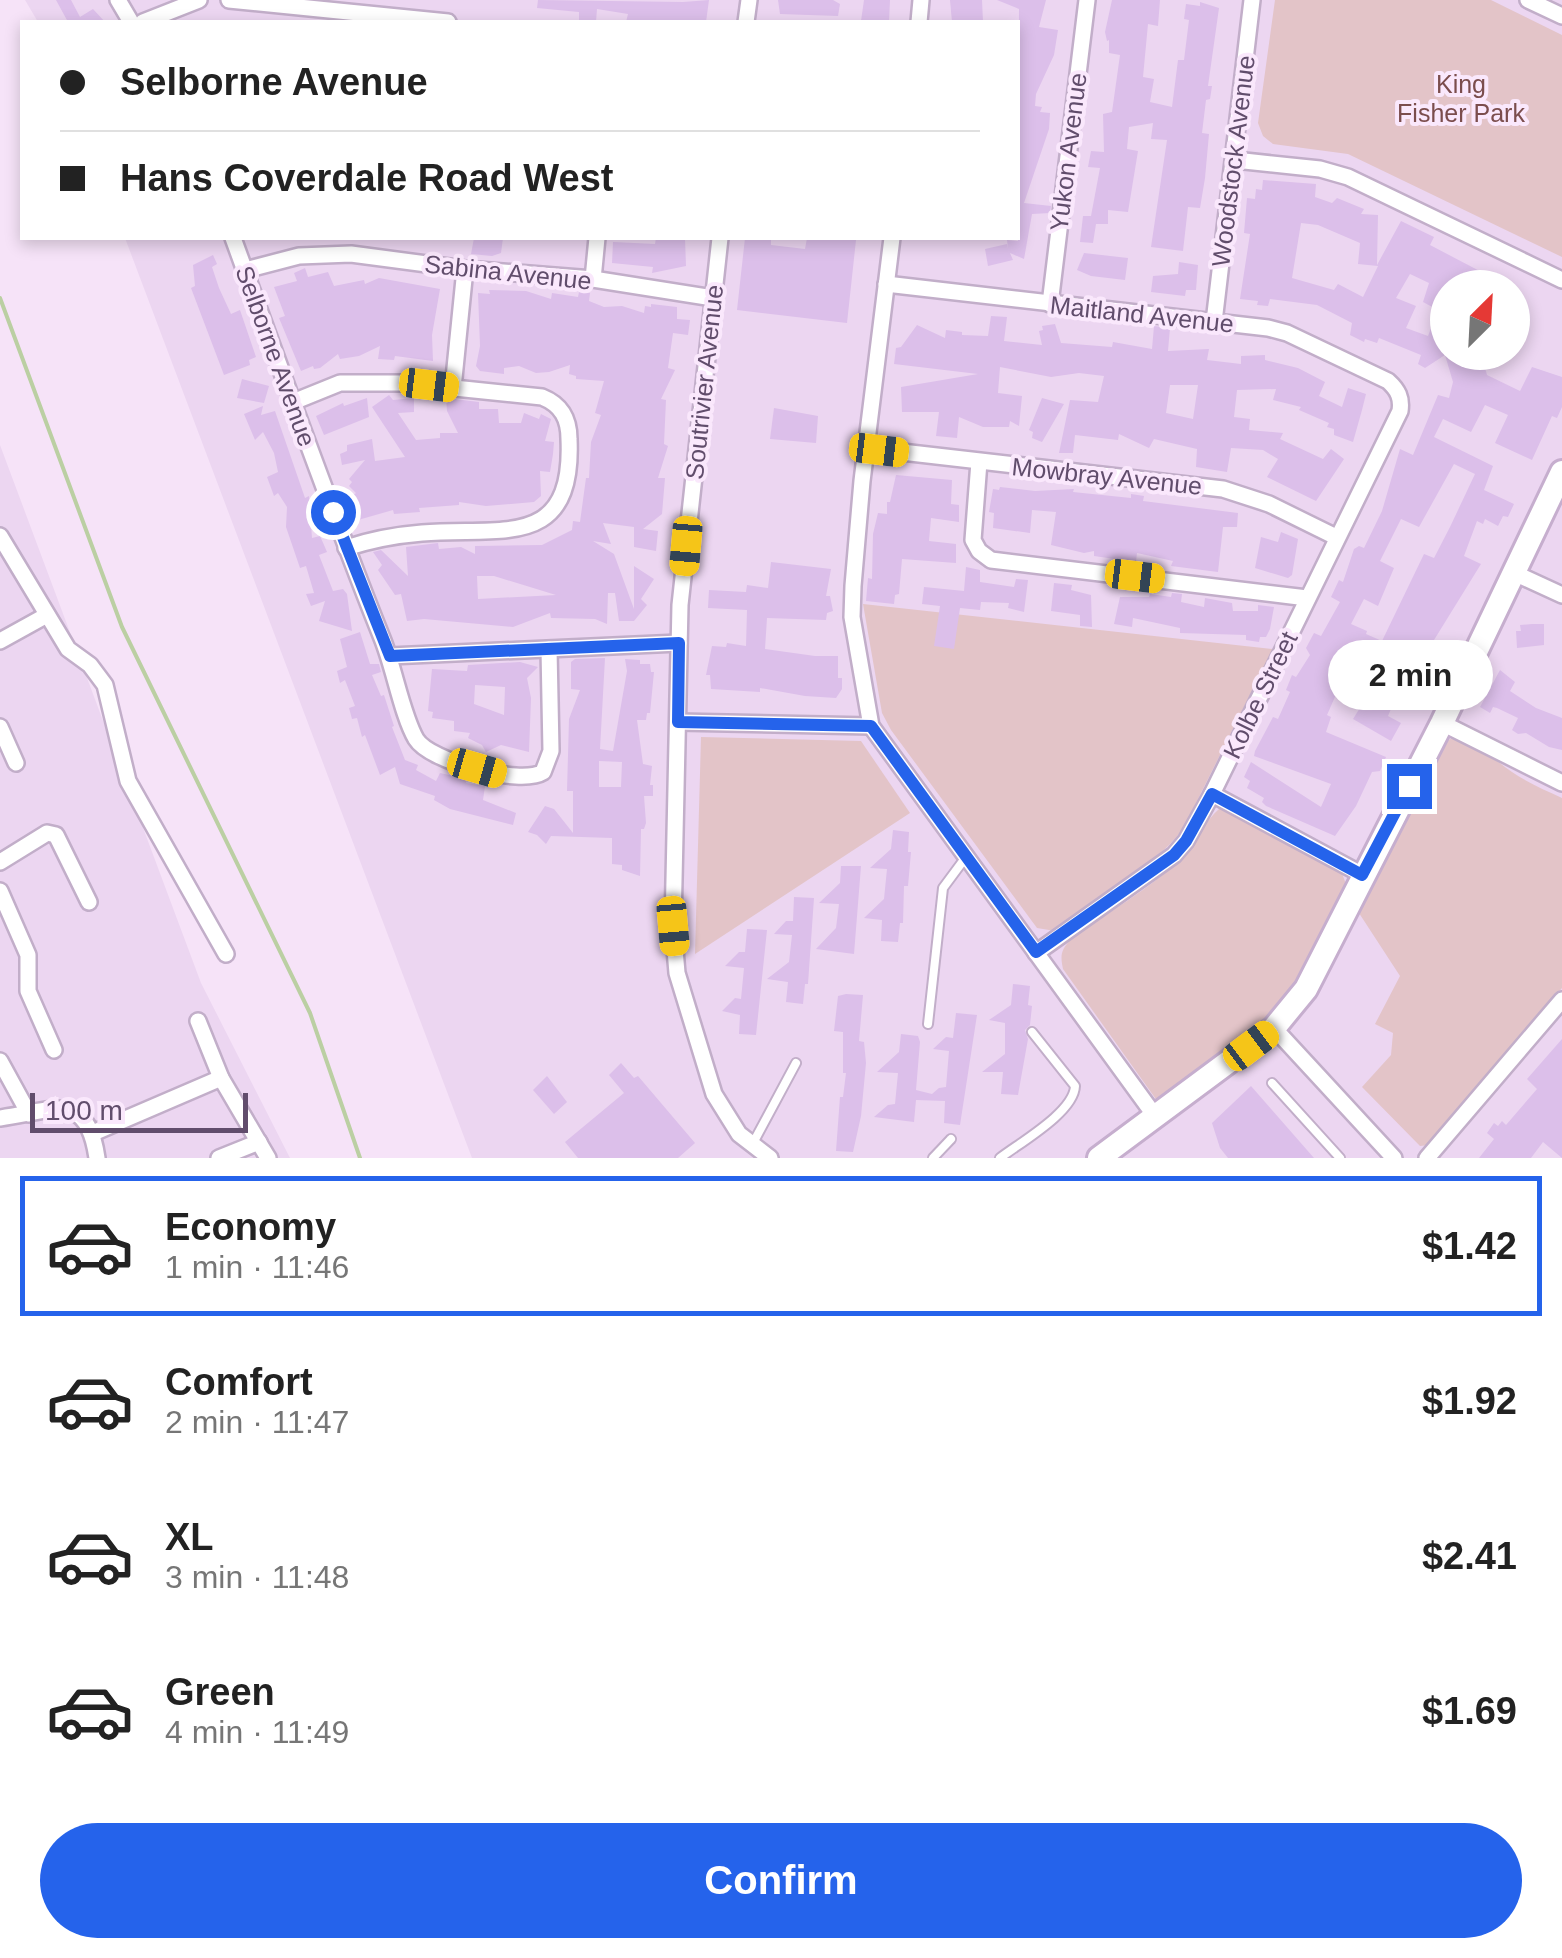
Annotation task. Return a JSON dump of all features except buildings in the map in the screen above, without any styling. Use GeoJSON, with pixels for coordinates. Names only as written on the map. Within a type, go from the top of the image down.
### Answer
{"type":"FeatureCollection","features":[{"type":"Feature","properties":{"kind":"street"},"geometry":{"type":"LineString","coordinates":[[147,20],[198,0]]}},
{"type":"Feature","properties":{"kind":"street"},"geometry":{"type":"LineString","coordinates":[[228,0],[432,20]]}},
{"type":"Feature","properties":{"kind":"street"},"geometry":{"type":"LineString","coordinates":[[415,18],[417,0]]}},
{"type":"Feature","properties":{"kind":"street","name":"Yukon Avenue"},"geometry":{"type":"LineString","coordinates":[[1050,304],[1086,0]]}},
{"type":"Feature","properties":{"kind":"street","name":"Woodstock Avenue"},"geometry":{"type":"LineString","coordinates":[[1214,322],[1252,0]]}},
{"type":"Feature","properties":{"kind":"street"},"geometry":{"type":"LineString","coordinates":[[1528,0],[1562,16]]}},
{"type":"Feature","properties":{"kind":"street"},"geometry":{"type":"LineString","coordinates":[[1235,160],[1320,169],[1348,178],[1562,280]]}},
{"type":"Feature","properties":{"kind":"street","name":"Selborne Avenue"},"geometry":{"type":"LineString","coordinates":[[235,240],[346,548],[390,656],[416,738],[424,748],[448,760],[506,776],[529,778],[543,772],[551,751],[550,648]]}},
{"type":"Feature","properties":{"kind":"street"},"geometry":{"type":"LineString","coordinates":[[593,279],[597,240]]}},
{"type":"Feature","properties":{"kind":"street","name":"Soutrivier Avenue"},"geometry":{"type":"LineString","coordinates":[[720,240],[679,643],[673,907],[677,973],[714,1094],[724,1116],[770,1158]]}},
{"type":"Feature","properties":{"kind":"street"},"geometry":{"type":"LineString","coordinates":[[892,240],[852,617],[871,726],[1155,1116]]}},
{"type":"Feature","properties":{"kind":"street","name":"Sabina Avenue"},"geometry":{"type":"LineString","coordinates":[[245,270],[322,252],[465,270],[593,279],[713,298]]}},
{"type":"Feature","properties":{"kind":"street"},"geometry":{"type":"LineString","coordinates":[[452,388],[465,270]]}},
{"type":"Feature","properties":{"kind":"street","name":"Maitland Avenue"},"geometry":{"type":"LineString","coordinates":[[886,284],[1287,333],[1388,381]]}},
{"type":"Feature","properties":{"kind":"street","name":"Kolbe Street"},"geometry":{"type":"LineString","coordinates":[[1036,952],[1174,855],[1186,841],[1400,411],[1400,396],[1388,381]]}},
{"type":"Feature","properties":{"kind":"street"},"geometry":{"type":"LineString","coordinates":[[293,402],[340,382],[406,382],[535,396],[556,404],[564,413],[570,440],[559,501],[528,528],[422,532],[346,548]]}},
{"type":"Feature","properties":{"kind":"street","name":"Mowbray Avenue"},"geometry":{"type":"LineString","coordinates":[[867,448],[1223,489],[1269,504],[1336,537]]}},
{"type":"Feature","properties":{"kind":"street"},"geometry":{"type":"LineString","coordinates":[[978,462],[973,540],[992,560],[1307,598]]}},
{"type":"Feature","properties":{"kind":"street"},"geometry":{"type":"LineString","coordinates":[[1100,1158],[1274,1028],[1306,989],[1442,723],[1562,472]]}},
{"type":"Feature","properties":{"kind":"street"},"geometry":{"type":"LineString","coordinates":[[0,536],[68,649],[90,665],[105,685],[128,781],[226,954]]}},
{"type":"Feature","properties":{"kind":"street"},"geometry":{"type":"LineString","coordinates":[[1512,572],[1562,595]]}},
{"type":"Feature","properties":{"kind":"street"},"geometry":{"type":"LineString","coordinates":[[0,641],[47,615]]}},
{"type":"Feature","properties":{"kind":"street"},"geometry":{"type":"LineString","coordinates":[[390,656],[679,643]]}},
{"type":"Feature","properties":{"kind":"street"},"geometry":{"type":"LineString","coordinates":[[678,722],[871,726]]}},
{"type":"Feature","properties":{"kind":"street"},"geometry":{"type":"LineString","coordinates":[[1442,723],[1562,784]]}},
{"type":"Feature","properties":{"kind":"street"},"geometry":{"type":"LineString","coordinates":[[0,727],[16,763]]}},
{"type":"Feature","properties":{"kind":"street"},"geometry":{"type":"LineString","coordinates":[[1212,794],[1362,875]]}},
{"type":"Feature","properties":{"kind":"street"},"geometry":{"type":"LineString","coordinates":[[0,862],[47,832],[56,836],[90,902]]}},
{"type":"Feature","properties":{"kind":"street"},"geometry":{"type":"LineString","coordinates":[[0,892],[28,955],[28,992],[54,1050]]}},
{"type":"Feature","properties":{"kind":"street"},"geometry":{"type":"LineString","coordinates":[[1427,1158],[1562,1000]]}},
{"type":"Feature","properties":{"kind":"street"},"geometry":{"type":"LineString","coordinates":[[198,1021],[222,1078],[268,1158]]}},
{"type":"Feature","properties":{"kind":"street"},"geometry":{"type":"LineString","coordinates":[[1274,1028],[1394,1158]]}},
{"type":"Feature","properties":{"kind":"street"},"geometry":{"type":"LineString","coordinates":[[0,1061],[30,1114]]}},
{"type":"Feature","properties":{"kind":"street"},"geometry":{"type":"LineString","coordinates":[[93,1133],[222,1078]]}},
{"type":"Feature","properties":{"kind":"street"},"geometry":{"type":"LineString","coordinates":[[0,1118],[66,1107],[83,1115],[93,1133],[97,1158]]}},
{"type":"Feature","properties":{"kind":"street"},"geometry":{"type":"LineString","coordinates":[[219,1158],[258,1142]]}},
{"type":"Feature","properties":{"kind":"lane"},"geometry":{"type":"LineString","coordinates":[[928,1024],[943,888],[966,858]]}},
{"type":"Feature","properties":{"kind":"lane"},"geometry":{"type":"LineString","coordinates":[[1000,1158],[1064,1109],[1076,1093],[1075,1086],[1032,1032]]}},
{"type":"Feature","properties":{"kind":"lane"},"geometry":{"type":"LineString","coordinates":[[752,1145],[796,1064]]}},
{"type":"Feature","properties":{"kind":"lane"},"geometry":{"type":"LineString","coordinates":[[1272,1083],[1340,1158]]}},
{"type":"Feature","properties":{"kind":"lane"},"geometry":{"type":"LineString","coordinates":[[933,1158],[952,1139]]}},
{"type":"Feature","properties":{"kind":"shaded area"},"geometry":{"type":"Polygon","coordinates":[[[25,0],[1562,0],[1562,1158],[472,1158],[126,240],[1020,240],[1020,20],[37,20],[25,0]]]}},
{"type":"Feature","properties":{"kind":"shaded area"},"geometry":{"type":"Polygon","coordinates":[[[0,445],[201,983],[290,1158],[0,1158],[0,445]]]}},
{"type":"Feature","properties":{"kind":"green space","name":"King Fisher Park"},"geometry":{"type":"Polygon","coordinates":[[[1275,0],[1491,0],[1562,35],[1562,257],[1348,154],[1273,144],[1263,136],[1258,123],[1275,0]]]}},
{"type":"Feature","properties":{"kind":"green space"},"geometry":{"type":"Polygon","coordinates":[[[863,604],[1273,649],[1183,829],[1139,872],[1055,931],[1037,928],[891,730],[882,713],[863,604]]]}},
{"type":"Feature","properties":{"kind":"green space"},"geometry":{"type":"Polygon","coordinates":[[[701,737],[861,741],[910,813],[695,954],[701,737]]]}},
{"type":"Feature","properties":{"kind":"green space"},"geometry":{"type":"Polygon","coordinates":[[[1450,739],[1476,746],[1518,776],[1562,798],[1562,988],[1429,1145],[1420,1146],[1362,1087],[1391,1055],[1393,1033],[1375,1024],[1400,976],[1357,910],[1441,746],[1450,739]]]}},
{"type":"Feature","properties":{"kind":"green space"},"geometry":{"type":"Polygon","coordinates":[[[1220,808],[1340,868],[1346,884],[1304,979],[1282,1009],[1158,1102],[1063,969],[1062,953],[1071,939],[1169,869],[1220,808]]]}},
{"type":"Feature","properties":{"kind":"waterway"},"geometry":{"type":"LineString","coordinates":[[0,298],[122,627],[310,1013],[360,1158]]}},
{"type":"Feature","properties":{"kind":"route"},"geometry":{"type":"LineString","coordinates":[[333,512],[390,656],[679,643],[678,722],[871,726],[1036,952],[1174,855],[1212,794],[1362,875],[1409,786]]}}]}
